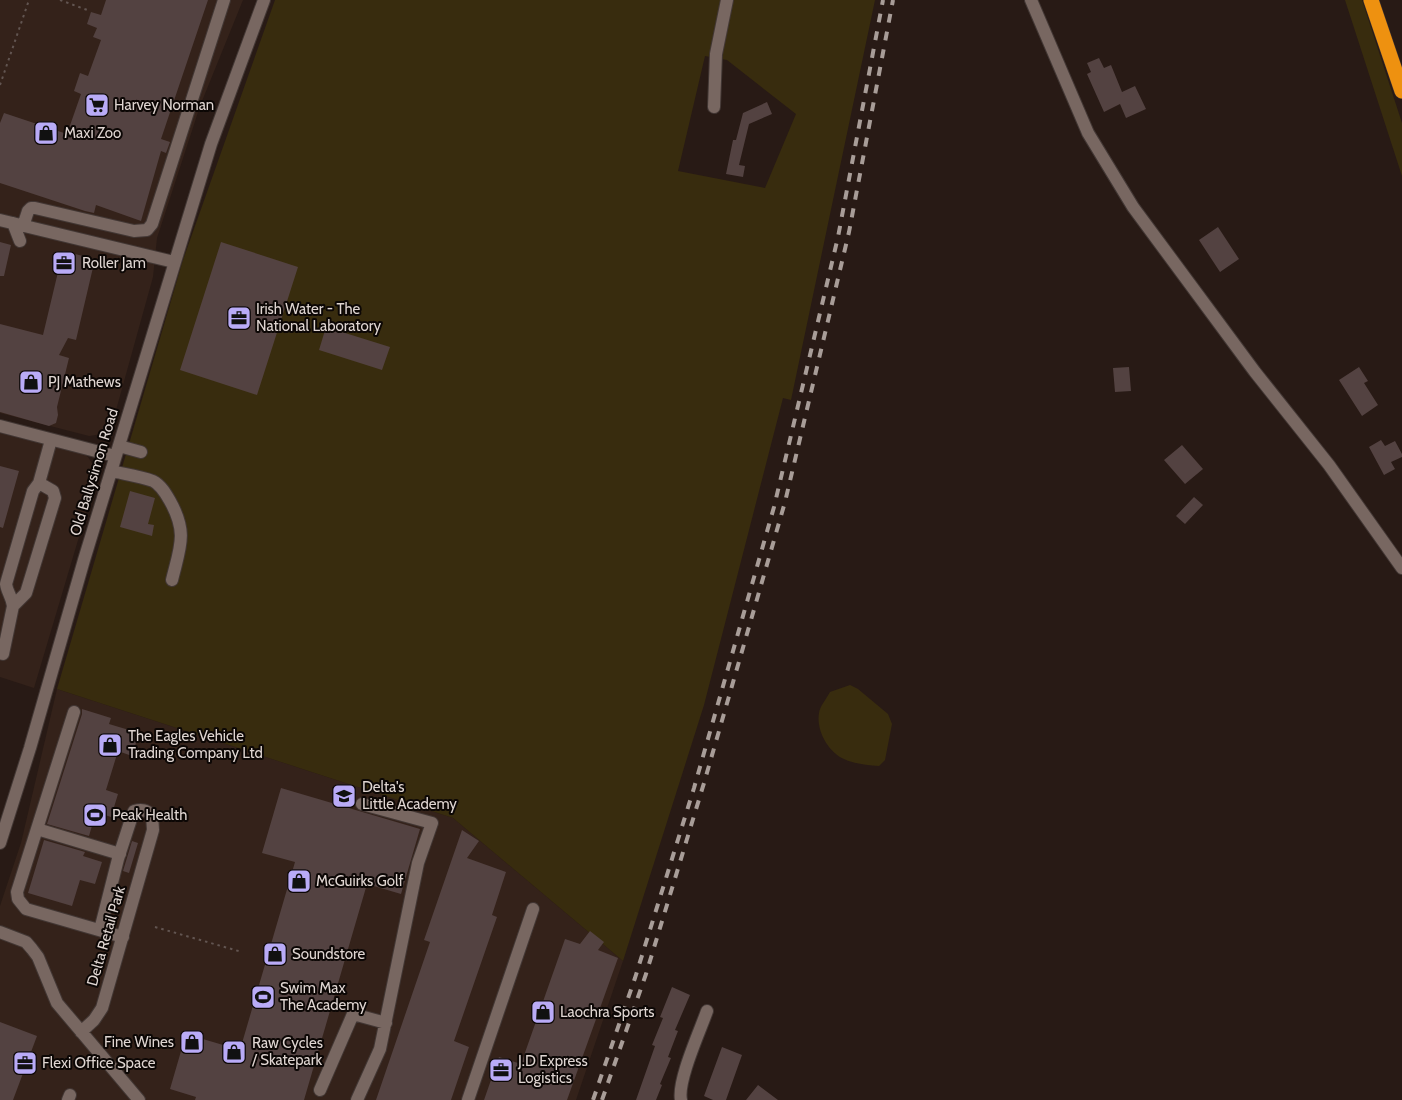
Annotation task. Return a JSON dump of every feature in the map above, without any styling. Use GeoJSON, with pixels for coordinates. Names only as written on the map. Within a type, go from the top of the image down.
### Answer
{"type":"FeatureCollection","features":[{"type":"Feature","properties":{"kind":"highway"},"geometry":{"type":"LineString","coordinates":[[1371,0],[1402,91]]}},
{"type":"Feature","properties":{"kind":"street"},"geometry":{"type":"LineString","coordinates":[[12,223],[30,208],[35,208],[134,231],[147,230],[152,224],[224,0]]}},
{"type":"Feature","properties":{"kind":"street","name":"Old Ballysimon Road"},"geometry":{"type":"LineString","coordinates":[[0,843],[210,144],[264,0]]}},
{"type":"Feature","properties":{"kind":"street"},"geometry":{"type":"LineString","coordinates":[[714,107],[716,54],[727,0]]}},
{"type":"Feature","properties":{"kind":"street"},"geometry":{"type":"LineString","coordinates":[[1031,0],[1088,132],[1133,207],[1255,372],[1329,465],[1402,568]]}},
{"type":"Feature","properties":{"kind":"street"},"geometry":{"type":"LineString","coordinates":[[12,223],[20,241]]}},
{"type":"Feature","properties":{"kind":"street"},"geometry":{"type":"LineString","coordinates":[[12,223],[174,262]]}},
{"type":"Feature","properties":{"kind":"street"},"geometry":{"type":"LineString","coordinates":[[0,426],[51,440],[117,451],[141,452]]}},
{"type":"Feature","properties":{"kind":"street"},"geometry":{"type":"LineString","coordinates":[[3,654],[13,606],[6,584],[33,491],[39,483],[51,440]]}},
{"type":"Feature","properties":{"kind":"street"},"geometry":{"type":"LineString","coordinates":[[111,471],[153,482],[160,486],[170,502],[179,521],[182,541],[172,580]]}},
{"type":"Feature","properties":{"kind":"street"},"geometry":{"type":"LineString","coordinates":[[13,606],[26,593],[55,498],[53,491],[39,483]]}},
{"type":"Feature","properties":{"kind":"street"},"geometry":{"type":"LineString","coordinates":[[74,712],[17,892],[18,899],[21,905],[32,911],[123,937]]}},
{"type":"Feature","properties":{"kind":"street"},"geometry":{"type":"LineString","coordinates":[[357,1100],[380,1049],[418,863],[432,824],[362,804]]}},
{"type":"Feature","properties":{"kind":"street","name":"Delta Retail Park"},"geometry":{"type":"LineString","coordinates":[[81,1032],[94,1020],[102,1008],[153,830],[152,815],[148,811],[141,809],[134,811],[120,854]]}},
{"type":"Feature","properties":{"kind":"street"},"geometry":{"type":"LineString","coordinates":[[37,829],[120,854],[100,930]]}},
{"type":"Feature","properties":{"kind":"street"},"geometry":{"type":"LineString","coordinates":[[468,1100],[533,909]]}},
{"type":"Feature","properties":{"kind":"street"},"geometry":{"type":"LineString","coordinates":[[0,932],[26,942],[32,948],[38,957],[57,1003],[139,1100]]}},
{"type":"Feature","properties":{"kind":"street"},"geometry":{"type":"LineString","coordinates":[[681,1100],[680,1092],[684,1076],[707,1011]]}},
{"type":"Feature","properties":{"kind":"street"},"geometry":{"type":"LineString","coordinates":[[320,1090],[353,1014],[386,1023]]}},
{"type":"Feature","properties":{"kind":"path"},"geometry":{"type":"LineString","coordinates":[[0,86],[29,0]]}},
{"type":"Feature","properties":{"kind":"path"},"geometry":{"type":"LineString","coordinates":[[60,0],[90,11]]}},
{"type":"Feature","properties":{"kind":"path"},"geometry":{"type":"LineString","coordinates":[[155,927],[242,952]]}},
{"type":"Feature","properties":{"kind":"shaded area"},"geometry":{"type":"Polygon","coordinates":[[[0,0],[243,0],[200,106],[157,238],[153,277],[113,421],[102,434],[89,436],[0,413],[0,0]]]}},
{"type":"Feature","properties":{"kind":"shaded area"},"geometry":{"type":"Polygon","coordinates":[[[275,0],[875,0],[791,400],[783,398],[704,705],[623,961],[453,818],[57,689],[183,260],[275,0]],[[705,56],[678,171],[765,188],[796,114],[727,60],[705,56]]]}},
{"type":"Feature","properties":{"kind":"shaded area"},"geometry":{"type":"Polygon","coordinates":[[[1345,0],[1362,0],[1402,123],[1402,176],[1345,0]]]}},
{"type":"Feature","properties":{"kind":"shaded area"},"geometry":{"type":"Polygon","coordinates":[[[0,433],[82,453],[88,457],[98,473],[34,688],[0,677],[0,433]]]}},
{"type":"Feature","properties":{"kind":"shaded area"},"geometry":{"type":"Polygon","coordinates":[[[850,685],[858,689],[888,714],[892,724],[885,760],[879,766],[852,762],[838,756],[828,746],[821,733],[819,713],[830,692],[850,685]]]}},
{"type":"Feature","properties":{"kind":"shaded area"},"geometry":{"type":"Polygon","coordinates":[[[57,689],[453,818],[623,961],[576,1100],[0,1100],[0,906],[21,843],[57,689]]]}},
{"type":"Feature","properties":{"kind":"building"},"geometry":{"type":"Polygon","coordinates":[[[106,0],[208,0],[161,139],[170,142],[166,153],[161,151],[141,221],[96,205],[94,213],[85,211],[0,183],[0,123],[4,113],[67,134],[81,94],[74,91],[80,73],[88,76],[101,40],[93,37],[97,28],[87,24],[91,12],[101,15],[106,0]]]}},
{"type":"Feature","properties":{"kind":"building"},"geometry":{"type":"Polygon","coordinates":[[[1099,58],[1104,68],[1111,65],[1122,92],[1135,86],[1146,109],[1126,118],[1120,104],[1104,112],[1087,74],[1091,72],[1087,63],[1099,58]]]}},
{"type":"Feature","properties":{"kind":"building"},"geometry":{"type":"Polygon","coordinates":[[[767,102],[772,114],[749,124],[739,165],[745,166],[743,177],[726,174],[733,140],[736,140],[743,113],[767,102]]]}},
{"type":"Feature","properties":{"kind":"building"},"geometry":{"type":"Polygon","coordinates":[[[1218,227],[1239,259],[1220,272],[1199,240],[1218,227]]]}},
{"type":"Feature","properties":{"kind":"building"},"geometry":{"type":"Polygon","coordinates":[[[0,242],[11,245],[4,276],[0,276],[0,242]]]}},
{"type":"Feature","properties":{"kind":"building","name":"Irish Water - The National Laboratory"},"geometry":{"type":"Polygon","coordinates":[[[221,242],[298,267],[257,395],[180,370],[221,242]]]}},
{"type":"Feature","properties":{"kind":"building","name":"PJ Mathews"},"geometry":{"type":"Polygon","coordinates":[[[63,251],[95,259],[76,340],[68,338],[59,355],[69,358],[57,407],[56,423],[49,426],[0,412],[0,324],[43,335],[63,251]]]}},
{"type":"Feature","properties":{"kind":"building"},"geometry":{"type":"Polygon","coordinates":[[[326,327],[390,347],[382,370],[319,350],[326,327]]]}},
{"type":"Feature","properties":{"kind":"building"},"geometry":{"type":"Polygon","coordinates":[[[1129,367],[1131,391],[1115,392],[1113,368],[1129,367]]]}},
{"type":"Feature","properties":{"kind":"building"},"geometry":{"type":"Polygon","coordinates":[[[1359,367],[1368,381],[1364,383],[1378,405],[1362,416],[1339,380],[1359,367]]]}},
{"type":"Feature","properties":{"kind":"building"},"geometry":{"type":"Polygon","coordinates":[[[1381,440],[1385,446],[1395,441],[1402,454],[1402,457],[1391,462],[1395,469],[1384,475],[1369,447],[1381,440]]]}},
{"type":"Feature","properties":{"kind":"building"},"geometry":{"type":"Polygon","coordinates":[[[1182,445],[1203,469],[1185,484],[1164,460],[1182,445]]]}},
{"type":"Feature","properties":{"kind":"building"},"geometry":{"type":"Polygon","coordinates":[[[0,466],[19,471],[3,528],[0,527],[0,466]]]}},
{"type":"Feature","properties":{"kind":"building"},"geometry":{"type":"Polygon","coordinates":[[[130,491],[155,498],[148,524],[154,525],[152,536],[120,527],[130,491]]]}},
{"type":"Feature","properties":{"kind":"building"},"geometry":{"type":"Polygon","coordinates":[[[1194,497],[1203,505],[1185,524],[1176,516],[1194,497]]]}},
{"type":"Feature","properties":{"kind":"building"},"geometry":{"type":"Polygon","coordinates":[[[82,709],[111,718],[109,724],[139,733],[132,756],[118,751],[106,790],[118,794],[111,817],[96,812],[89,836],[47,824],[82,709]]]}},
{"type":"Feature","properties":{"kind":"building"},"geometry":{"type":"Polygon","coordinates":[[[281,788],[420,829],[401,894],[367,884],[304,1100],[195,1100],[196,1097],[170,1089],[186,1034],[240,1050],[295,862],[262,853],[281,788]]]}},
{"type":"Feature","properties":{"kind":"building"},"geometry":{"type":"Polygon","coordinates":[[[462,830],[479,841],[467,858],[506,872],[492,915],[497,917],[454,1041],[469,1047],[451,1100],[376,1100],[430,942],[424,940],[462,830]]]}},
{"type":"Feature","properties":{"kind":"building"},"geometry":{"type":"Polygon","coordinates":[[[44,840],[85,852],[83,856],[102,862],[95,884],[80,880],[72,906],[28,893],[44,840]]]}},
{"type":"Feature","properties":{"kind":"building"},"geometry":{"type":"Polygon","coordinates":[[[132,841],[138,843],[129,873],[123,871],[132,841]]]}},
{"type":"Feature","properties":{"kind":"building"},"geometry":{"type":"Polygon","coordinates":[[[590,931],[604,942],[598,950],[618,958],[567,1100],[484,1100],[499,1057],[521,1064],[565,939],[580,944],[590,931]]]}},
{"type":"Feature","properties":{"kind":"building"},"geometry":{"type":"Polygon","coordinates":[[[672,987],[690,995],[675,1030],[678,1031],[668,1057],[671,1058],[660,1084],[662,1085],[656,1100],[636,1100],[655,1046],[652,1045],[663,1018],[660,1017],[672,987]]]}},
{"type":"Feature","properties":{"kind":"building"},"geometry":{"type":"Polygon","coordinates":[[[0,1022],[37,1036],[13,1100],[0,1100],[0,1022]]]}},
{"type":"Feature","properties":{"kind":"building"},"geometry":{"type":"Polygon","coordinates":[[[722,1047],[742,1055],[726,1100],[713,1100],[704,1096],[722,1047]]]}},
{"type":"Feature","properties":{"kind":"building"},"geometry":{"type":"Polygon","coordinates":[[[758,1085],[778,1100],[746,1100],[758,1085]]]}},
{"type":"Feature","properties":{"kind":"railway"},"geometry":{"type":"LineString","coordinates":[[593,1100],[635,978],[694,788],[774,507],[838,237],[883,0]]}},
{"type":"Feature","properties":{"kind":"railway"},"geometry":{"type":"LineString","coordinates":[[602,1100],[646,974],[704,783],[785,502],[849,232],[893,0]]}},
{"type":"Feature","properties":{"kind":"place","name":"Harvey Norman"},"geometry":{"type":"Point","coordinates":[97,105]}},
{"type":"Feature","properties":{"kind":"place","name":"Maxi Zoo"},"geometry":{"type":"Point","coordinates":[46,133]}},
{"type":"Feature","properties":{"kind":"place","name":"Roller Jam"},"geometry":{"type":"Point","coordinates":[64,263]}},
{"type":"Feature","properties":{"kind":"place","name":"Irish Water - The National Laboratory"},"geometry":{"type":"Point","coordinates":[239,318]}},
{"type":"Feature","properties":{"kind":"place","name":"PJ Mathews"},"geometry":{"type":"Point","coordinates":[31,382]}},
{"type":"Feature","properties":{"kind":"place","name":"The Eagles Vehicle Trading Company Ltd"},"geometry":{"type":"Point","coordinates":[110,745]}},
{"type":"Feature","properties":{"kind":"place","name":"Delta's Little Academy"},"geometry":{"type":"Point","coordinates":[344,796]}},
{"type":"Feature","properties":{"kind":"place","name":"Peak Health"},"geometry":{"type":"Point","coordinates":[95,815]}},
{"type":"Feature","properties":{"kind":"place","name":"McGuirks Golf"},"geometry":{"type":"Point","coordinates":[299,881]}},
{"type":"Feature","properties":{"kind":"place","name":"Soundstore"},"geometry":{"type":"Point","coordinates":[275,954]}},
{"type":"Feature","properties":{"kind":"place","name":"Swim Max The Academy"},"geometry":{"type":"Point","coordinates":[263,997]}},
{"type":"Feature","properties":{"kind":"place","name":"Laochra Sports"},"geometry":{"type":"Point","coordinates":[543,1012]}},
{"type":"Feature","properties":{"kind":"place","name":"Fine Wines"},"geometry":{"type":"Point","coordinates":[192,1042]}},
{"type":"Feature","properties":{"kind":"place","name":"Raw Cycles / Skatepark"},"geometry":{"type":"Point","coordinates":[234,1052]}},
{"type":"Feature","properties":{"kind":"place","name":"Flexi Office Space"},"geometry":{"type":"Point","coordinates":[25,1063]}},
{"type":"Feature","properties":{"kind":"place","name":"J.D Express Logistics"},"geometry":{"type":"Point","coordinates":[501,1070]}}]}
